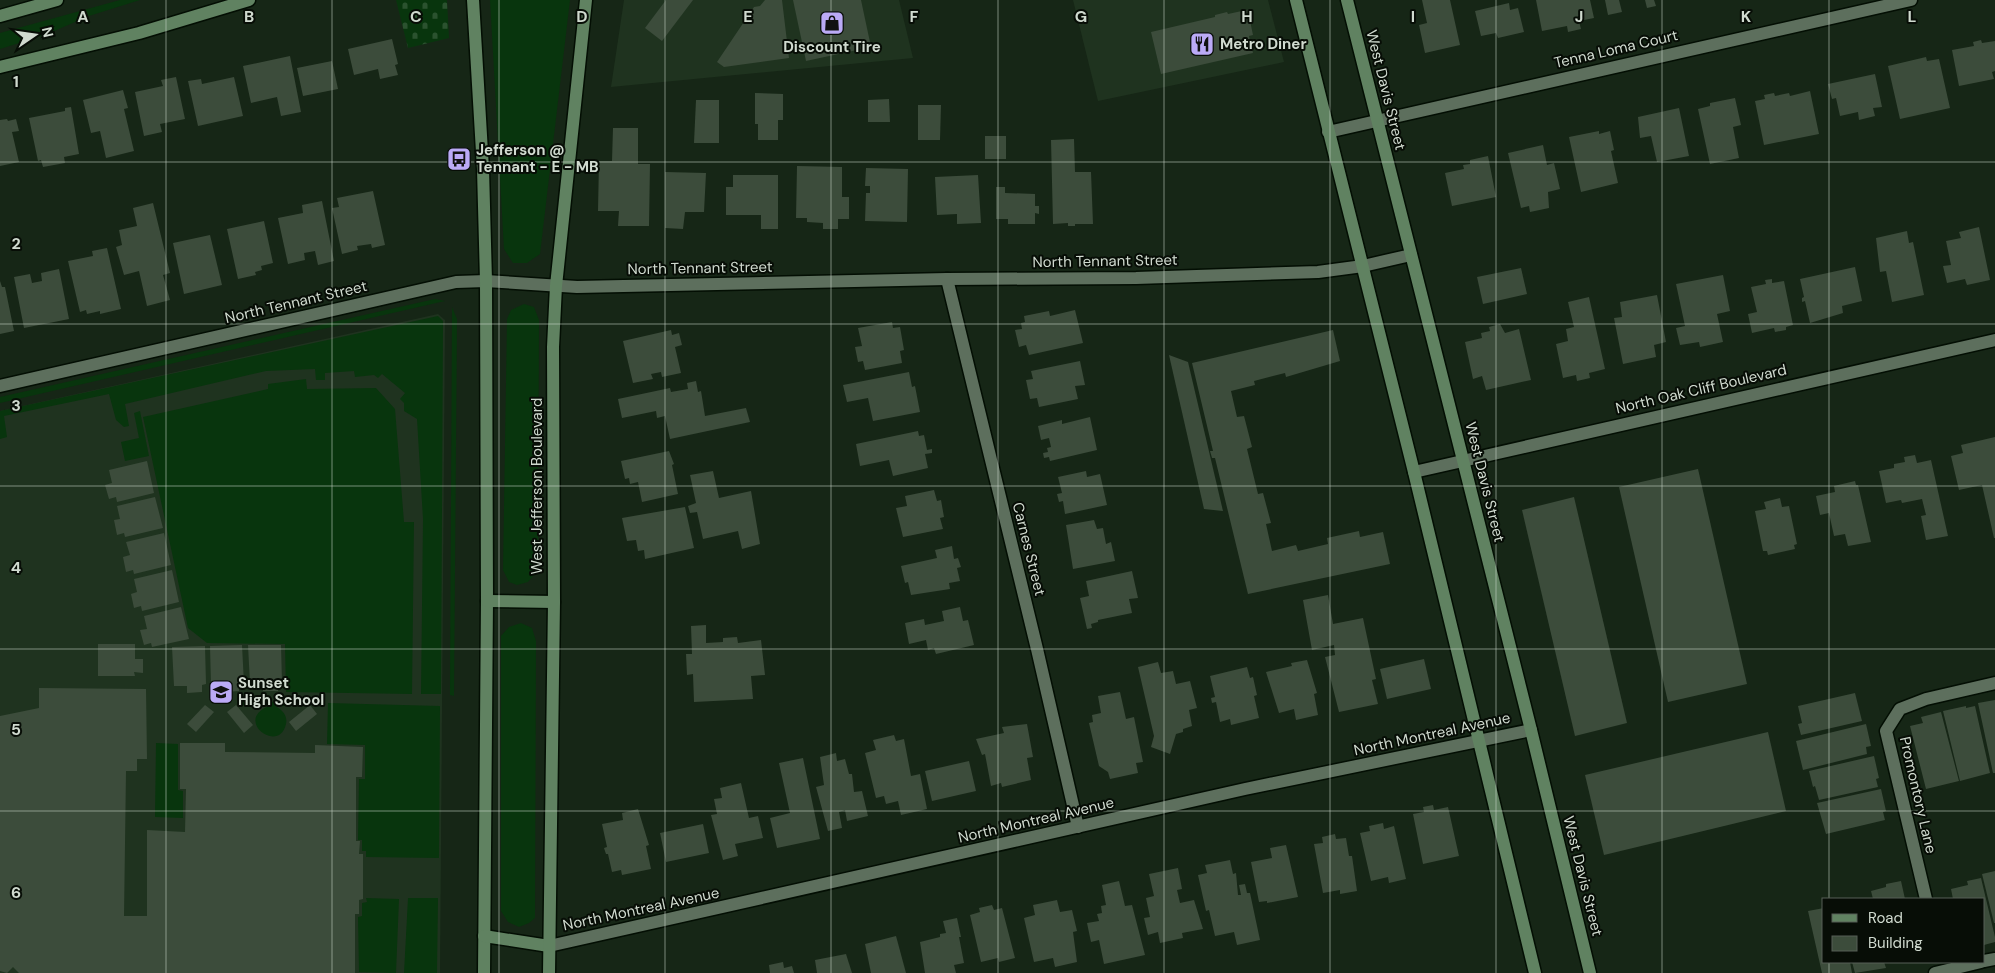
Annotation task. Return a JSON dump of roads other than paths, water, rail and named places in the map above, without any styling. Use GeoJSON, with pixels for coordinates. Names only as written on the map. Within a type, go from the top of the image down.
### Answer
{"type":"FeatureCollection","features":[{"type":"Feature","properties":{"kind":"main road"},"geometry":{"type":"LineString","coordinates":[[0,16],[58,0]]}},
{"type":"Feature","properties":{"kind":"main road"},"geometry":{"type":"LineString","coordinates":[[0,67],[139,33],[249,0]]}},
{"type":"Feature","properties":{"kind":"main road"},"geometry":{"type":"LineString","coordinates":[[473,0],[483,169],[486,281],[487,601],[484,973]]}},
{"type":"Feature","properties":{"kind":"main road","name":"West Jefferson Boulevard"},"geometry":{"type":"LineString","coordinates":[[549,973],[554,602],[553,346],[556,286],[586,0]]}},
{"type":"Feature","properties":{"kind":"main road"},"geometry":{"type":"LineString","coordinates":[[1296,0],[1414,472],[1535,973]]}},
{"type":"Feature","properties":{"kind":"main road","name":"West Davis Street"},"geometry":{"type":"LineString","coordinates":[[1347,0],[1531,730],[1590,973]]}},
{"type":"Feature","properties":{"kind":"main road"},"geometry":{"type":"LineString","coordinates":[[487,601],[554,602]]}},
{"type":"Feature","properties":{"kind":"main road"},"geometry":{"type":"LineString","coordinates":[[484,936],[549,946]]}},
{"type":"Feature","properties":{"kind":"street","name":"Tenna Loma Court"},"geometry":{"type":"LineString","coordinates":[[1328,132],[1911,0]]}},
{"type":"Feature","properties":{"kind":"street","name":"North Tennant Street"},"geometry":{"type":"LineString","coordinates":[[0,386],[456,282],[486,281],[587,287],[947,279],[1136,278],[1318,272],[1363,266],[1411,255]]}},
{"type":"Feature","properties":{"kind":"street","name":"Carnes Street"},"geometry":{"type":"LineString","coordinates":[[947,279],[1078,827]]}},
{"type":"Feature","properties":{"kind":"street","name":"North Oak Cliff Boulevard"},"geometry":{"type":"LineString","coordinates":[[1414,472],[1995,340]]}},
{"type":"Feature","properties":{"kind":"street","name":"Promontory Lane"},"geometry":{"type":"LineString","coordinates":[[1926,898],[1886,731],[1900,710],[1926,699],[1995,683]]}},
{"type":"Feature","properties":{"kind":"street","name":"North Montreal Avenue"},"geometry":{"type":"LineString","coordinates":[[549,946],[1245,789],[1531,730]]}},
{"type":"Feature","properties":{"kind":"street"},"geometry":{"type":"LineString","coordinates":[[1940,969],[1977,963]]}},
{"type":"Feature","properties":{"kind":"place","name":"Discount Tire"},"geometry":{"type":"Point","coordinates":[832,23]}},
{"type":"Feature","properties":{"kind":"place","name":"Metro Diner"},"geometry":{"type":"Point","coordinates":[1202,44]}},
{"type":"Feature","properties":{"kind":"place","name":"Jefferson @ Tennant - E - MB"},"geometry":{"type":"Point","coordinates":[459,159]}},
{"type":"Feature","properties":{"kind":"place","name":"Sunset High School"},"geometry":{"type":"Point","coordinates":[221,692]}}]}
